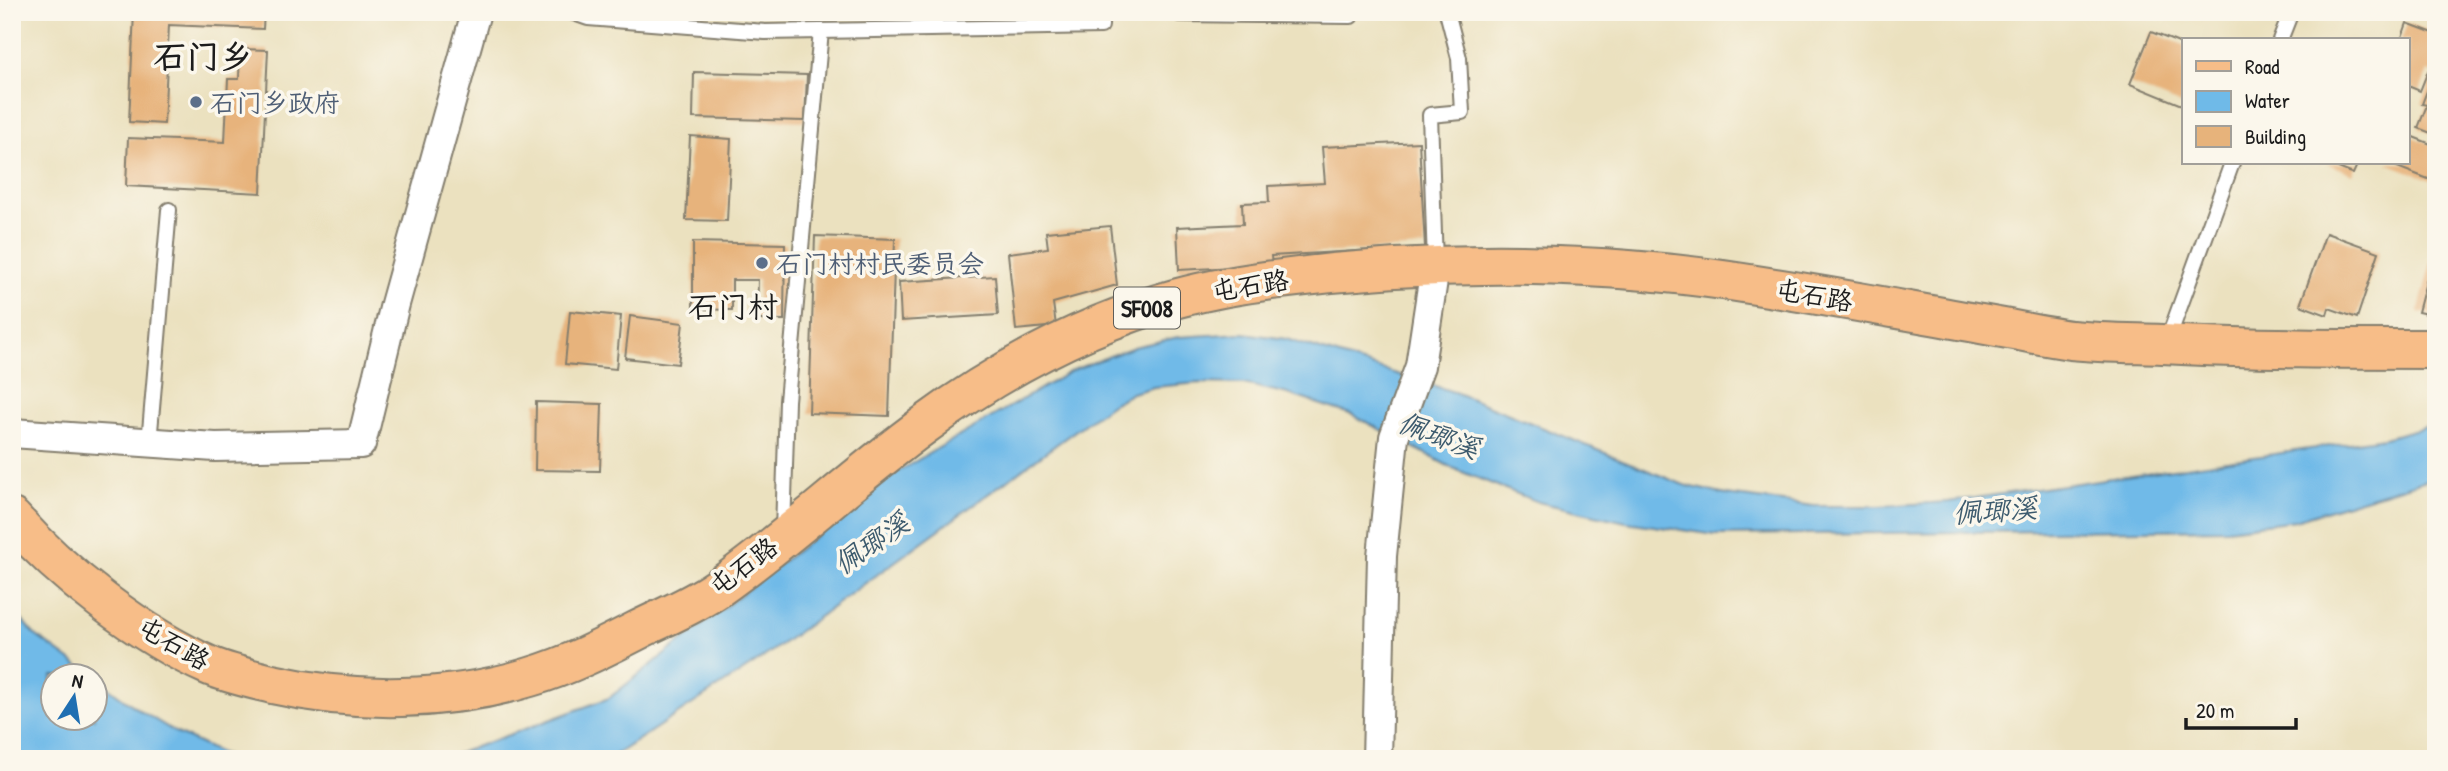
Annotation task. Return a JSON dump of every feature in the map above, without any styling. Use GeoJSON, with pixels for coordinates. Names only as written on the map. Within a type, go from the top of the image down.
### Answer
{"type":"FeatureCollection","features":[{"type":"Feature","properties":{"kind":"main road","name":"屯石路"},"geometry":{"type":"LineString","coordinates":[[12,518],[63,568],[103,600],[156,636],[212,667],[295,689],[378,697],[432,695],[499,686],[575,662],[714,591],[920,428],[966,395],[1065,341],[1180,297],[1280,279],[1435,267],[1527,266],[1684,275],[1758,285],[2074,340],[2261,349],[2436,349]]}},
{"type":"Feature","properties":{"kind":"street"},"geometry":{"type":"LineString","coordinates":[[12,433],[215,447],[361,444],[395,304],[476,12]]}},
{"type":"Feature","properties":{"kind":"street"},"geometry":{"type":"LineString","coordinates":[[1377,759],[1382,556],[1394,437],[1420,366],[1435,267]]}},
{"type":"Feature","properties":{"kind":"lane"},"geometry":{"type":"LineString","coordinates":[[571,12],[588,18],[765,32],[1101,26],[1101,12]]}},
{"type":"Feature","properties":{"kind":"lane"},"geometry":{"type":"LineString","coordinates":[[1179,12],[1351,16],[1351,12]]}},
{"type":"Feature","properties":{"kind":"lane"},"geometry":{"type":"LineString","coordinates":[[1435,267],[1430,115],[1462,112],[1459,58],[1447,12]]}},
{"type":"Feature","properties":{"kind":"lane"},"geometry":{"type":"LineString","coordinates":[[2281,38],[2291,12]]}},
{"type":"Feature","properties":{"kind":"lane"},"geometry":{"type":"LineString","coordinates":[[783,536],[787,401],[821,31]]}},
{"type":"Feature","properties":{"kind":"lane"},"geometry":{"type":"LineString","coordinates":[[2166,345],[2232,164]]}},
{"type":"Feature","properties":{"kind":"lane"},"geometry":{"type":"LineString","coordinates":[[149,443],[169,210]]}},
{"type":"Feature","properties":{"kind":"water","name":"佩瑯溪"},"geometry":{"type":"Polygon","coordinates":[[[1243,333],[1286,339],[1457,393],[1684,485],[1726,495],[1814,506],[1948,502],[2384,438],[2436,424],[2436,477],[2295,520],[2227,529],[1716,535],[1626,522],[1538,502],[1452,468],[1353,415],[1288,394],[1244,384],[1199,383],[1154,387],[1132,393],[1112,404],[761,659],[609,759],[443,759],[609,698],[897,472],[1073,370],[1134,347],[1178,337],[1243,333]]]}},
{"type":"Feature","properties":{"kind":"water"},"geometry":{"type":"Polygon","coordinates":[[[12,609],[34,634],[73,662],[38,662],[38,732],[108,732],[108,687],[177,733],[233,759],[12,759],[12,609]]]}},
{"type":"Feature","properties":{"kind":"building"},"geometry":{"type":"Polygon","coordinates":[[[134,12],[264,12],[263,29],[169,25],[164,124],[129,122],[134,12]]]}},
{"type":"Feature","properties":{"kind":"building"},"geometry":{"type":"Polygon","coordinates":[[[2407,23],[2436,34],[2436,74],[2428,71],[2420,91],[2410,87],[2410,38],[2402,38],[2407,23]]]}},
{"type":"Feature","properties":{"kind":"building"},"geometry":{"type":"Polygon","coordinates":[[[2151,32],[2182,44],[2182,105],[2130,84],[2151,32]]]}},
{"type":"Feature","properties":{"kind":"building"},"geometry":{"type":"Polygon","coordinates":[[[240,49],[268,50],[261,193],[126,186],[128,138],[225,142],[228,79],[239,79],[240,49]]]}},
{"type":"Feature","properties":{"kind":"building"},"geometry":{"type":"Polygon","coordinates":[[[694,72],[807,75],[805,121],[693,118],[694,72]]]}},
{"type":"Feature","properties":{"kind":"building"},"geometry":{"type":"Polygon","coordinates":[[[2432,78],[2436,79],[2436,135],[2418,128],[2427,105],[2422,104],[2432,78]]]}},
{"type":"Feature","properties":{"kind":"building"},"geometry":{"type":"Polygon","coordinates":[[[690,136],[731,139],[727,221],[686,220],[690,136]]]}},
{"type":"Feature","properties":{"kind":"building"},"geometry":{"type":"Polygon","coordinates":[[[2410,136],[2436,146],[2436,182],[2390,164],[2410,164],[2410,136]]]}},
{"type":"Feature","properties":{"kind":"building"},"geometry":{"type":"Polygon","coordinates":[[[1419,142],[1425,247],[1271,256],[1272,265],[1179,270],[1177,227],[1243,224],[1242,203],[1269,202],[1268,186],[1325,183],[1322,147],[1419,142]]]}},
{"type":"Feature","properties":{"kind":"building"},"geometry":{"type":"Polygon","coordinates":[[[2328,164],[2358,164],[2353,174],[2328,164]]]}},
{"type":"Feature","properties":{"kind":"building"},"geometry":{"type":"Polygon","coordinates":[[[1110,226],[1117,285],[1053,303],[1056,326],[1016,330],[1008,253],[1048,248],[1046,232],[1110,226]]]}},
{"type":"Feature","properties":{"kind":"building"},"geometry":{"type":"Polygon","coordinates":[[[2326,233],[2379,252],[2357,318],[2329,308],[2327,315],[2300,305],[2326,233]]]}},
{"type":"Feature","properties":{"kind":"building"},"geometry":{"type":"Polygon","coordinates":[[[815,236],[895,239],[889,416],[809,413],[815,236]]]}},
{"type":"Feature","properties":{"kind":"building"},"geometry":{"type":"Polygon","coordinates":[[[693,242],[785,244],[784,320],[757,320],[758,280],[732,280],[732,310],[693,309],[693,242]]]}},
{"type":"Feature","properties":{"kind":"building"},"geometry":{"type":"Polygon","coordinates":[[[2436,248],[2436,316],[2418,312],[2436,248]]]}},
{"type":"Feature","properties":{"kind":"building"},"geometry":{"type":"Polygon","coordinates":[[[995,276],[998,315],[901,321],[899,282],[995,276]]]}},
{"type":"Feature","properties":{"kind":"building"},"geometry":{"type":"Polygon","coordinates":[[[570,311],[621,316],[616,369],[565,364],[570,311]]]}},
{"type":"Feature","properties":{"kind":"building"},"geometry":{"type":"Polygon","coordinates":[[[630,316],[683,323],[678,364],[625,358],[630,316]]]}},
{"type":"Feature","properties":{"kind":"building"},"geometry":{"type":"Polygon","coordinates":[[[536,402],[602,404],[600,471],[535,470],[536,402]]]}},
{"type":"Feature","properties":{"kind":"place","name":"石门乡政府"},"geometry":{"type":"Point","coordinates":[196,102]}},
{"type":"Feature","properties":{"kind":"place","name":"石门村村民委员会"},"geometry":{"type":"Point","coordinates":[762,263]}},
{"type":"Feature","properties":{"kind":"district","name":"石门乡"},"geometry":{"type":"Point","coordinates":[203,56]}},
{"type":"Feature","properties":{"kind":"district","name":"石门村"},"geometry":{"type":"Point","coordinates":[733,306]}}]}
